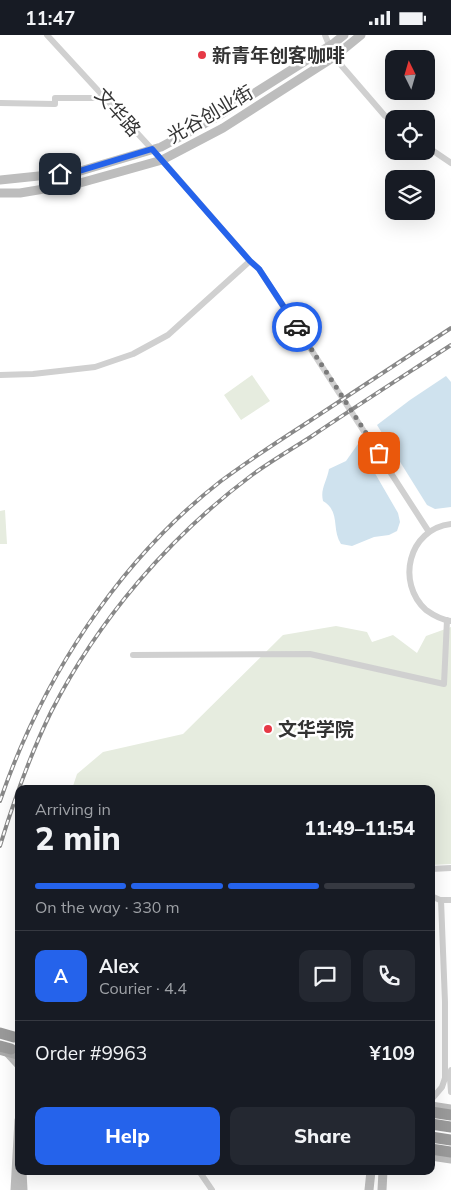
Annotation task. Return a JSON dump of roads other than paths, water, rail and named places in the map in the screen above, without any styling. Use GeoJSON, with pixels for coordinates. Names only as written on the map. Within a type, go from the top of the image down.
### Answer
{"type":"FeatureCollection","features":[{"type":"Feature","properties":{"kind":"highway"},"geometry":{"type":"LineString","coordinates":[[2,1031],[15,1036]]}},
{"type":"Feature","properties":{"kind":"highway"},"geometry":{"type":"LineString","coordinates":[[435,1113],[451,1115]]}},
{"type":"Feature","properties":{"kind":"highway"},"geometry":{"type":"LineString","coordinates":[[435,1123],[451,1125]]}},
{"type":"Feature","properties":{"kind":"highway"},"geometry":{"type":"LineString","coordinates":[[435,1138],[451,1140]]}},
{"type":"Feature","properties":{"kind":"highway"},"geometry":{"type":"LineString","coordinates":[[435,1150],[451,1152]]}},
{"type":"Feature","properties":{"kind":"main road","name":"光谷创业街"},"geometry":{"type":"LineString","coordinates":[[0,180],[76,172],[162,147],[214,118],[344,35]]}},
{"type":"Feature","properties":{"kind":"main road","name":"光谷创业街"},"geometry":{"type":"LineString","coordinates":[[0,193],[20,193],[80,183],[162,160],[222,128],[334,57],[361,35]]}},
{"type":"Feature","properties":{"kind":"main road"},"geometry":{"type":"LineString","coordinates":[[6,1050],[15,1060]]}},
{"type":"Feature","properties":{"kind":"main road"},"geometry":{"type":"LineString","coordinates":[[435,1107],[451,1109]]}},
{"type":"Feature","properties":{"kind":"main road"},"geometry":{"type":"LineString","coordinates":[[435,1142],[451,1144]]}},
{"type":"Feature","properties":{"kind":"main road"},"geometry":{"type":"LineString","coordinates":[[435,1157],[451,1159]]}},
{"type":"Feature","properties":{"kind":"main road"},"geometry":{"type":"LineString","coordinates":[[15,1190],[16,1175]]}},
{"type":"Feature","properties":{"kind":"main road"},"geometry":{"type":"LineString","coordinates":[[22,1175],[22,1190]]}},
{"type":"Feature","properties":{"kind":"main road"},"geometry":{"type":"LineString","coordinates":[[369,1190],[371,1175]]}},
{"type":"Feature","properties":{"kind":"main road"},"geometry":{"type":"LineString","coordinates":[[382,1188],[383,1175]]}},
{"type":"Feature","properties":{"kind":"main road"},"geometry":{"type":"LineString","coordinates":[[382,1188],[387,1175]]}},
{"type":"Feature","properties":{"kind":"street","name":"文华路"},"geometry":{"type":"LineString","coordinates":[[47,35],[259,269],[429,532]]}},
{"type":"Feature","properties":{"kind":"street"},"geometry":{"type":"LineString","coordinates":[[325,35],[334,57],[385,116]]}},
{"type":"Feature","properties":{"kind":"street"},"geometry":{"type":"LineString","coordinates":[[0,103],[55,104],[55,98],[105,98]]}},
{"type":"Feature","properties":{"kind":"street"},"geometry":{"type":"LineString","coordinates":[[435,152],[451,163]]}},
{"type":"Feature","properties":{"kind":"street"},"geometry":{"type":"LineString","coordinates":[[0,375],[33,374],[95,367],[133,354],[168,335],[250,261]]}},
{"type":"Feature","properties":{"kind":"street"},"geometry":{"type":"LineString","coordinates":[[133,655],[310,654],[444,684],[449,621],[432,614],[420,603],[411,589],[408,574],[410,558],[418,543],[429,532],[451,524]]}},
{"type":"Feature","properties":{"kind":"street"},"geometry":{"type":"LineString","coordinates":[[435,869],[451,868]]}},
{"type":"Feature","properties":{"kind":"street"},"geometry":{"type":"LineString","coordinates":[[435,898],[451,900]]}},
{"type":"Feature","properties":{"kind":"street"},"geometry":{"type":"LineString","coordinates":[[435,1095],[442,1087],[445,1078],[445,1002],[441,900]]}},
{"type":"Feature","properties":{"kind":"street"},"geometry":{"type":"LineString","coordinates":[[451,1070],[451,1092]]}},
{"type":"Feature","properties":{"kind":"street"},"geometry":{"type":"LineString","coordinates":[[201,1175],[212,1190]]}},
{"type":"Feature","properties":{"kind":"water"},"geometry":{"type":"Polygon","coordinates":[[[446,376],[451,382],[451,507],[435,509],[427,505],[377,425],[446,376]]]}},
{"type":"Feature","properties":{"kind":"water"},"geometry":{"type":"Polygon","coordinates":[[[358,444],[398,513],[400,522],[397,531],[389,535],[374,537],[352,546],[341,544],[338,538],[334,515],[329,505],[323,501],[322,493],[329,469],[346,461],[358,444]]]}},
{"type":"Feature","properties":{"kind":"railway"},"geometry":{"type":"LineString","coordinates":[[0,801],[17,756],[61,667],[117,585],[149,548],[184,513],[221,481],[451,328]]}},
{"type":"Feature","properties":{"kind":"railway"},"geometry":{"type":"LineString","coordinates":[[21,785],[51,712],[70,678],[113,613],[164,553],[221,499],[252,475],[451,345]]}},
{"type":"Feature","properties":{"kind":"railway"},"geometry":{"type":"LineString","coordinates":[[0,846],[15,801]]}},
{"type":"Feature","properties":{"kind":"place","name":"新青年创客咖啡"},"geometry":{"type":"Point","coordinates":[202,55]}},
{"type":"Feature","properties":{"kind":"place","name":"文华学院"},"geometry":{"type":"Point","coordinates":[268,729]}}]}
